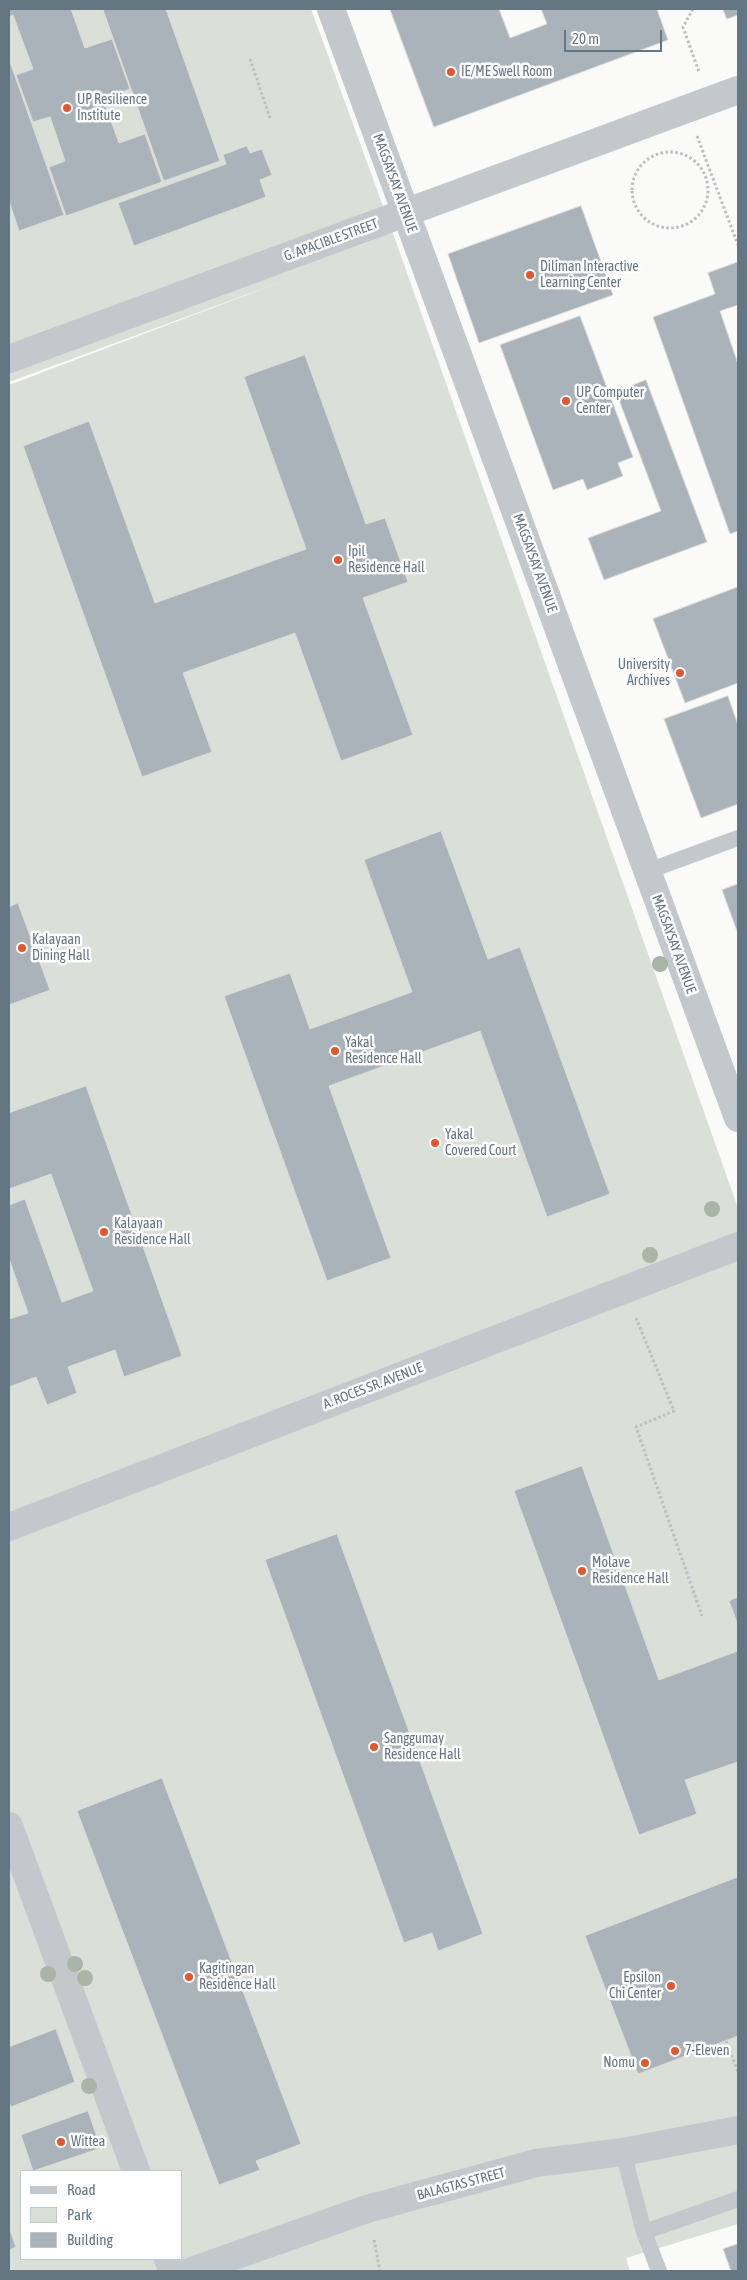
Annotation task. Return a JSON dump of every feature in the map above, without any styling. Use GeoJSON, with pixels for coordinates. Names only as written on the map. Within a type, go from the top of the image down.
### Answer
{"type":"FeatureCollection","features":[{"type":"Feature","properties":{"kind":"street","name":"MAGSAYSAY AVENUE"},"geometry":{"type":"LineString","coordinates":[[331,9],[738,1118]]}},
{"type":"Feature","properties":{"kind":"street","name":"G. APACIBLE STREET"},"geometry":{"type":"LineString","coordinates":[[9,359],[738,90]]}},
{"type":"Feature","properties":{"kind":"street","name":"A. ROCES SR. AVENUE"},"geometry":{"type":"LineString","coordinates":[[9,1527],[738,1246]]}},
{"type":"Feature","properties":{"kind":"street"},"geometry":{"type":"LineString","coordinates":[[9,1826],[136,2170]]}},
{"type":"Feature","properties":{"kind":"street","name":"BALAGTAS STREET"},"geometry":{"type":"LineString","coordinates":[[192,2271],[367,2209],[536,2163],[623,2152],[738,2130]]}},
{"type":"Feature","properties":{"kind":"lane"},"geometry":{"type":"LineString","coordinates":[[648,871],[738,838]]}},
{"type":"Feature","properties":{"kind":"lane"},"geometry":{"type":"LineString","coordinates":[[623,2152],[644,2232],[659,2271]]}},
{"type":"Feature","properties":{"kind":"lane"},"geometry":{"type":"LineString","coordinates":[[644,2232],[738,2199]]}},
{"type":"Feature","properties":{"kind":"path"},"geometry":{"type":"LineString","coordinates":[[694,9],[683,27],[712,175],[738,245]]}},
{"type":"Feature","properties":{"kind":"path"},"geometry":{"type":"LineString","coordinates":[[250,59],[270,118]]}},
{"type":"Feature","properties":{"kind":"path"},"geometry":{"type":"LineString","coordinates":[[664,152],[677,152],[689,158],[699,166],[706,177],[707,201],[693,221],[683,226],[660,227],[648,222],[640,213],[635,203],[632,190],[634,177],[641,166],[651,157],[664,152]]}},
{"type":"Feature","properties":{"kind":"path"},"geometry":{"type":"LineString","coordinates":[[706,177],[712,175]]}},
{"type":"Feature","properties":{"kind":"path"},"geometry":{"type":"LineString","coordinates":[[624,1290],[674,1411],[636,1427],[702,1616]]}},
{"type":"Feature","properties":{"kind":"path"},"geometry":{"type":"LineString","coordinates":[[726,2041],[738,2072]]}},
{"type":"Feature","properties":{"kind":"green space"},"geometry":{"type":"Polygon","coordinates":[[[9,9],[311,9],[395,239],[738,1208],[738,2224],[626,2258],[630,2271],[9,2271],[9,385],[289,279],[9,382],[9,9]]]}},
{"type":"Feature","properties":{"kind":"building","name":"UP Resilience Institute"},"geometry":{"type":"Polygon","coordinates":[[[9,9],[71,9],[85,48],[112,39],[130,89],[103,99],[119,143],[145,134],[162,182],[66,216],[49,167],[65,161],[50,117],[33,122],[16,75],[33,69],[13,15],[9,17],[9,9]]]}},
{"type":"Feature","properties":{"kind":"building","name":"UP Resilience Institute"},"geometry":{"type":"Polygon","coordinates":[[[103,9],[166,9],[220,161],[164,181],[103,9]]]}},
{"type":"Feature","properties":{"kind":"building"},"geometry":{"type":"Polygon","coordinates":[[[390,9],[499,9],[510,38],[547,24],[541,9],[657,9],[668,40],[434,127],[390,9]]]}},
{"type":"Feature","properties":{"kind":"building"},"geometry":{"type":"Polygon","coordinates":[[[723,9],[738,9],[738,15],[727,19],[723,9]]]}},
{"type":"Feature","properties":{"kind":"building"},"geometry":{"type":"Polygon","coordinates":[[[9,59],[64,215],[19,231],[9,201],[9,59]]]}},
{"type":"Feature","properties":{"kind":"building"},"geometry":{"type":"Polygon","coordinates":[[[247,146],[250,153],[262,149],[272,175],[260,180],[266,197],[134,246],[118,203],[226,164],[223,155],[247,146]]]}},
{"type":"Feature","properties":{"kind":"building","name":"Diliman Interactive Learning Center"},"geometry":{"type":"Polygon","coordinates":[[[581,206],[613,295],[479,343],[448,254],[581,206]]]}},
{"type":"Feature","properties":{"kind":"building"},"geometry":{"type":"Polygon","coordinates":[[[738,262],[738,305],[720,311],[738,364],[738,531],[730,534],[653,317],[715,294],[708,273],[738,262]]]}},
{"type":"Feature","properties":{"kind":"building","name":"UP Computer Center"},"geometry":{"type":"Polygon","coordinates":[[[580,316],[633,457],[618,463],[623,476],[587,490],[583,479],[553,490],[500,345],[580,316]]]}},
{"type":"Feature","properties":{"kind":"building","name":"Ipil Residence Hall"},"geometry":{"type":"Polygon","coordinates":[[[305,355],[366,524],[385,518],[408,582],[363,598],[413,735],[341,761],[295,633],[183,673],[212,752],[142,777],[23,446],[89,421],[155,603],[306,549],[244,377],[305,355]]]}},
{"type":"Feature","properties":{"kind":"building"},"geometry":{"type":"Polygon","coordinates":[[[646,380],[707,542],[604,580],[588,538],[661,511],[616,392],[646,380]]]}},
{"type":"Feature","properties":{"kind":"building"},"geometry":{"type":"Polygon","coordinates":[[[738,587],[738,683],[685,703],[653,619],[738,587]]]}},
{"type":"Feature","properties":{"kind":"building"},"geometry":{"type":"Polygon","coordinates":[[[728,696],[738,725],[738,804],[701,818],[664,719],[728,696]]]}},
{"type":"Feature","properties":{"kind":"building","name":"Yakal Residence Hall"},"geometry":{"type":"Polygon","coordinates":[[[441,831],[488,959],[520,947],[610,1194],[547,1217],[480,1031],[329,1086],[391,1258],[327,1281],[224,996],[290,973],[310,1029],[412,992],[364,860],[441,831]]]}},
{"type":"Feature","properties":{"kind":"building"},"geometry":{"type":"Polygon","coordinates":[[[738,884],[738,934],[722,890],[738,884]]]}},
{"type":"Feature","properties":{"kind":"building","name":"Kalayaan Dining Hall"},"geometry":{"type":"Polygon","coordinates":[[[18,903],[50,990],[9,1005],[9,907],[18,903]]]}},
{"type":"Feature","properties":{"kind":"building","name":"Kalayaan Residence Hall"},"geometry":{"type":"Polygon","coordinates":[[[86,1086],[182,1356],[124,1377],[115,1350],[68,1367],[77,1393],[47,1405],[36,1377],[9,1387],[9,1319],[28,1313],[9,1259],[9,1205],[25,1199],[62,1302],[93,1291],[51,1174],[9,1189],[9,1113],[86,1086]]]}},
{"type":"Feature","properties":{"kind":"building","name":"Molave Residence Hall"},"geometry":{"type":"Polygon","coordinates":[[[582,1466],[659,1680],[738,1651],[738,1762],[685,1780],[697,1814],[639,1835],[514,1491],[582,1466]]]}},
{"type":"Feature","properties":{"kind":"building","name":"Sanggumay Residence Hall"},"geometry":{"type":"Polygon","coordinates":[[[337,1534],[483,1934],[438,1951],[432,1933],[404,1943],[265,1560],[337,1534]]]}},
{"type":"Feature","properties":{"kind":"building"},"geometry":{"type":"Polygon","coordinates":[[[738,1597],[738,1625],[729,1601],[738,1597]]]}},
{"type":"Feature","properties":{"kind":"building","name":"Kagitingan Residence Hall"},"geometry":{"type":"Polygon","coordinates":[[[162,1778],[301,2144],[256,2161],[260,2170],[219,2185],[77,1811],[162,1778]]]}},
{"type":"Feature","properties":{"kind":"building","name":"Epsilon Chi Center"},"geometry":{"type":"Polygon","coordinates":[[[738,1877],[738,2036],[638,2074],[585,1936],[738,1877]]]}},
{"type":"Feature","properties":{"kind":"building"},"geometry":{"type":"Polygon","coordinates":[[[56,2029],[75,2082],[11,2107],[9,2101],[9,2047],[56,2029]]]}},
{"type":"Feature","properties":{"kind":"building","name":"Wittea"},"geometry":{"type":"Polygon","coordinates":[[[88,2111],[101,2148],[33,2170],[21,2135],[88,2111]]]}},
{"type":"Feature","properties":{"kind":"building"},"geometry":{"type":"Polygon","coordinates":[[[9,2227],[16,2247],[9,2250],[9,2227]]]}},
{"type":"Feature","properties":{"kind":"building"},"geometry":{"type":"Polygon","coordinates":[[[738,2244],[738,2271],[731,2271],[723,2249],[738,2244]]]}},
{"type":"Feature","properties":{"kind":"place","name":"IE/ME Swell Room"},"geometry":{"type":"Point","coordinates":[451,72]}},
{"type":"Feature","properties":{"kind":"place","name":"UP Resilience Institute"},"geometry":{"type":"Point","coordinates":[67,108]}},
{"type":"Feature","properties":{"kind":"place","name":"Diliman Interactive Learning Center"},"geometry":{"type":"Point","coordinates":[530,275]}},
{"type":"Feature","properties":{"kind":"place","name":"UP Computer Center"},"geometry":{"type":"Point","coordinates":[566,401]}},
{"type":"Feature","properties":{"kind":"place","name":"Ipil Residence Hall"},"geometry":{"type":"Point","coordinates":[338,560]}},
{"type":"Feature","properties":{"kind":"place","name":"University Archives"},"geometry":{"type":"Point","coordinates":[680,673]}},
{"type":"Feature","properties":{"kind":"place","name":"Kalayaan Dining Hall"},"geometry":{"type":"Point","coordinates":[22,948]}},
{"type":"Feature","properties":{"kind":"place","name":"Yakal Residence Hall"},"geometry":{"type":"Point","coordinates":[335,1051]}},
{"type":"Feature","properties":{"kind":"place","name":"Yakal Covered Court"},"geometry":{"type":"Point","coordinates":[435,1143]}},
{"type":"Feature","properties":{"kind":"place","name":"Kalayaan Residence Hall"},"geometry":{"type":"Point","coordinates":[104,1232]}},
{"type":"Feature","properties":{"kind":"place","name":"Molave Residence Hall"},"geometry":{"type":"Point","coordinates":[582,1571]}},
{"type":"Feature","properties":{"kind":"place","name":"Sanggumay Residence Hall"},"geometry":{"type":"Point","coordinates":[374,1747]}},
{"type":"Feature","properties":{"kind":"place","name":"Kagitingan Residence Hall"},"geometry":{"type":"Point","coordinates":[189,1977]}},
{"type":"Feature","properties":{"kind":"place","name":"Epsilon Chi Center"},"geometry":{"type":"Point","coordinates":[671,1986]}},
{"type":"Feature","properties":{"kind":"place","name":"7-Eleven"},"geometry":{"type":"Point","coordinates":[675,2051]}},
{"type":"Feature","properties":{"kind":"place","name":"Nomu"},"geometry":{"type":"Point","coordinates":[645,2063]}},
{"type":"Feature","properties":{"kind":"place","name":"Wittea"},"geometry":{"type":"Point","coordinates":[61,2142]}}]}
